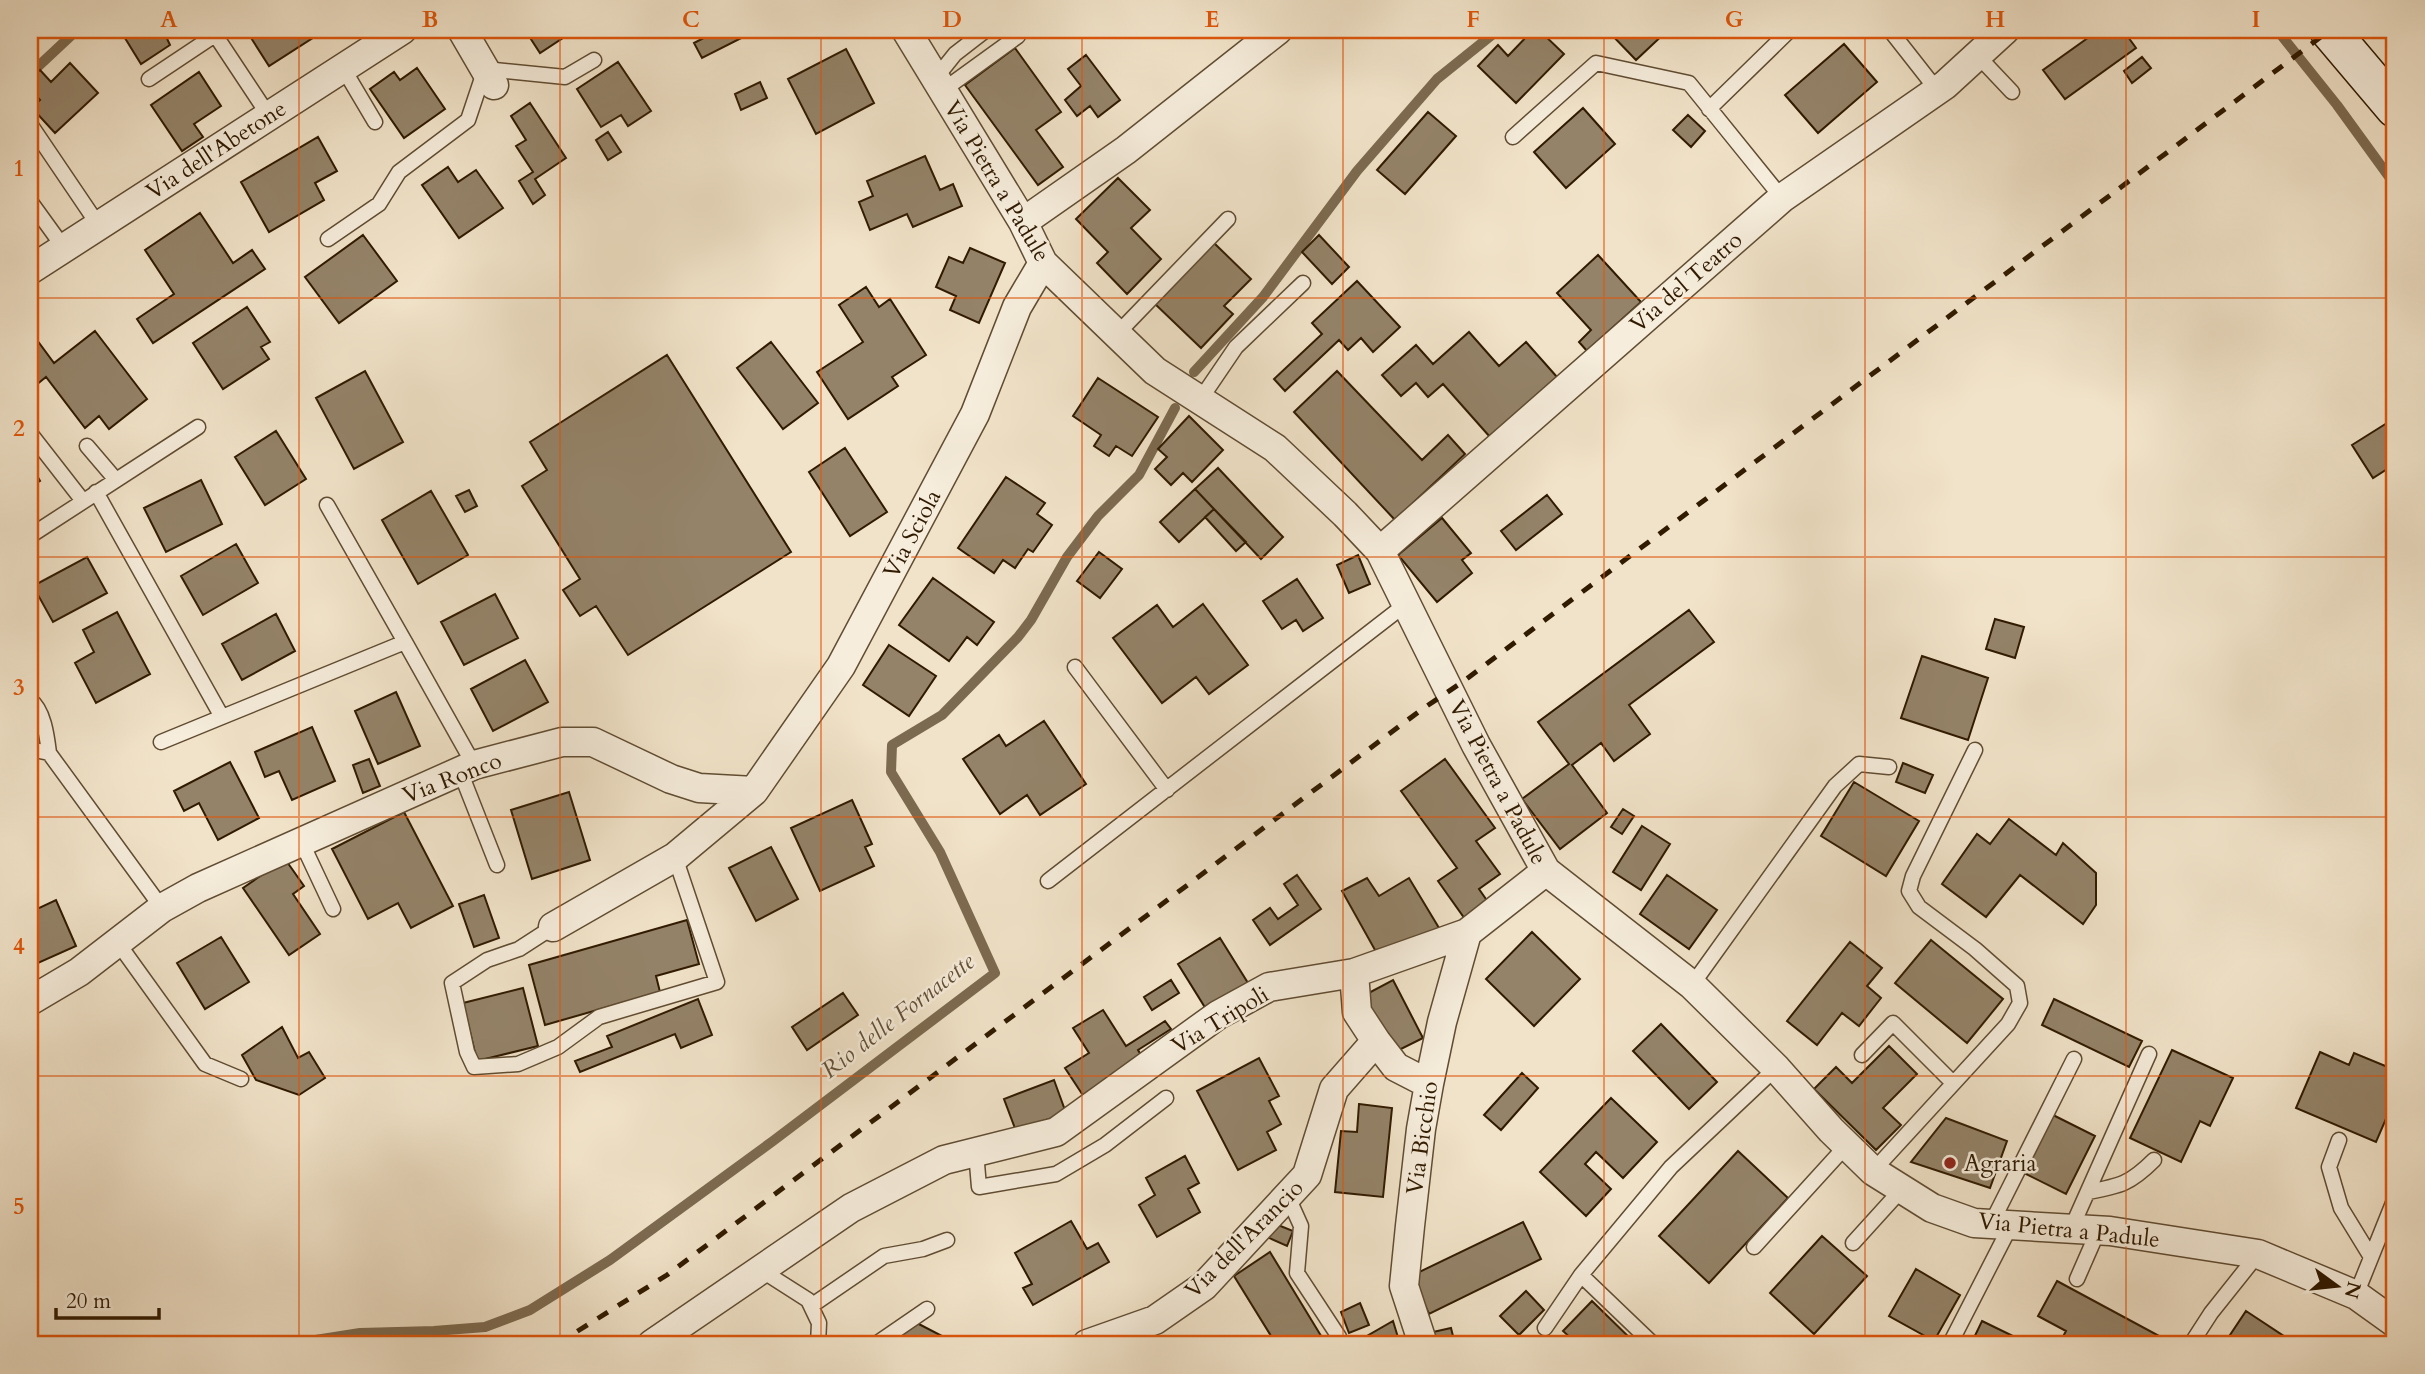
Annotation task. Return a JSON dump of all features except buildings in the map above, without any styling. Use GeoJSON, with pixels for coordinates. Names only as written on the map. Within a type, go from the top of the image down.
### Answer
{"type":"FeatureCollection","features":[{"type":"Feature","properties":{"kind":"street","name":"Via dell'Abetone"},"geometry":{"type":"LineString","coordinates":[[30,270],[402,30]]}},
{"type":"Feature","properties":{"kind":"street"},"geometry":{"type":"LineString","coordinates":[[462,30],[489,77]]}},
{"type":"Feature","properties":{"kind":"street","name":"Via Pietra a Padule"},"geometry":{"type":"LineString","coordinates":[[906,30],[1023,222],[1043,262],[1155,371],[1275,448],[1380,551],[1476,745],[1546,871],[1692,985],[1776,1068],[1872,1171],[1932,1208],[1974,1223],[2085,1230],[2258,1254],[2356,1295],[2395,1323]]}},
{"type":"Feature","properties":{"kind":"street"},"geometry":{"type":"LineString","coordinates":[[1023,222],[1126,150],[1278,30]]}},
{"type":"Feature","properties":{"kind":"street","name":"Via del Teatro"},"geometry":{"type":"LineString","coordinates":[[1380,551],[1782,198],[1937,90],[2005,30]]}},
{"type":"Feature","properties":{"kind":"street"},"geometry":{"type":"LineString","coordinates":[[2329,30],[2395,108]]}},
{"type":"Feature","properties":{"kind":"street","name":"Via Sciola"},"geometry":{"type":"LineString","coordinates":[[553,927],[675,857],[754,791],[841,666],[975,414],[1017,307],[1043,262]]}},
{"type":"Feature","properties":{"kind":"street","name":"Via Ronco"},"geometry":{"type":"LineString","coordinates":[[30,1001],[79,972],[162,908],[198,888],[467,768],[562,742],[593,742],[671,779],[699,788],[754,791]]}},
{"type":"Feature","properties":{"kind":"street","name":"Via Tripoli"},"geometry":{"type":"LineString","coordinates":[[655,1343],[851,1208],[944,1160],[1056,1132],[1218,1015],[1269,987],[1354,973],[1467,933],[1546,871]]}},
{"type":"Feature","properties":{"kind":"street","name":"Via Bicchio"},"geometry":{"type":"LineString","coordinates":[[1423,1344],[1404,1286],[1421,1129],[1429,1084],[1442,1022],[1467,933]]}},
{"type":"Feature","properties":{"kind":"street"},"geometry":{"type":"LineString","coordinates":[[1354,973],[1357,1012],[1376,1041],[1396,1067],[1429,1084]]}},
{"type":"Feature","properties":{"kind":"street","name":"Via dell'Arancio"},"geometry":{"type":"LineString","coordinates":[[1087,1344],[1155,1320],[1204,1286],[1307,1175],[1334,1088],[1376,1041]]}},
{"type":"Feature","properties":{"kind":"lane"},"geometry":{"type":"LineString","coordinates":[[939,85],[955,54],[986,30]]}},
{"type":"Feature","properties":{"kind":"lane"},"geometry":{"type":"LineString","coordinates":[[1709,108],[1788,31]]}},
{"type":"Feature","properties":{"kind":"lane"},"geometry":{"type":"LineString","coordinates":[[149,79],[213,32],[269,116]]}},
{"type":"Feature","properties":{"kind":"lane"},"geometry":{"type":"LineString","coordinates":[[1893,34],[1937,90]]}},
{"type":"Feature","properties":{"kind":"lane"},"geometry":{"type":"LineString","coordinates":[[939,85],[1018,36]]}},
{"type":"Feature","properties":{"kind":"lane"},"geometry":{"type":"LineString","coordinates":[[1977,55],[2012,92]]}},
{"type":"Feature","properties":{"kind":"lane"},"geometry":{"type":"LineString","coordinates":[[328,239],[379,204],[399,172],[468,120],[489,77],[565,78],[594,60]]}},
{"type":"Feature","properties":{"kind":"lane"},"geometry":{"type":"LineString","coordinates":[[1513,137],[1596,63],[1689,83],[1782,198]]}},
{"type":"Feature","properties":{"kind":"lane"},"geometry":{"type":"LineString","coordinates":[[343,68],[375,122]]}},
{"type":"Feature","properties":{"kind":"lane"},"geometry":{"type":"LineString","coordinates":[[30,124],[99,226]]}},
{"type":"Feature","properties":{"kind":"lane"},"geometry":{"type":"LineString","coordinates":[[30,201],[64,248]]}},
{"type":"Feature","properties":{"kind":"lane"},"geometry":{"type":"LineString","coordinates":[[1117,334],[1228,219]]}},
{"type":"Feature","properties":{"kind":"lane"},"geometry":{"type":"LineString","coordinates":[[1200,400],[1236,347],[1303,283]]}},
{"type":"Feature","properties":{"kind":"lane"},"geometry":{"type":"LineString","coordinates":[[30,536],[198,427]]}},
{"type":"Feature","properties":{"kind":"lane"},"geometry":{"type":"LineString","coordinates":[[30,433],[83,501]]}},
{"type":"Feature","properties":{"kind":"lane"},"geometry":{"type":"LineString","coordinates":[[87,446],[116,480]]}},
{"type":"Feature","properties":{"kind":"lane"},"geometry":{"type":"LineString","coordinates":[[96,492],[222,717]]}},
{"type":"Feature","properties":{"kind":"lane"},"geometry":{"type":"LineString","coordinates":[[327,505],[405,642],[467,768],[497,865]]}},
{"type":"Feature","properties":{"kind":"lane"},"geometry":{"type":"LineString","coordinates":[[1048,881],[1406,604]]}},
{"type":"Feature","properties":{"kind":"lane"},"geometry":{"type":"LineString","coordinates":[[161,742],[405,642]]}},
{"type":"Feature","properties":{"kind":"lane"},"geometry":{"type":"LineString","coordinates":[[1076,667],[1167,790]]}},
{"type":"Feature","properties":{"kind":"lane"},"geometry":{"type":"LineString","coordinates":[[30,700],[35,704],[47,735],[49,753],[162,908]]}},
{"type":"Feature","properties":{"kind":"lane"},"geometry":{"type":"LineString","coordinates":[[30,749],[49,753]]}},
{"type":"Feature","properties":{"kind":"lane"},"geometry":{"type":"LineString","coordinates":[[1872,1171],[2008,1024],[2020,1003],[2017,986],[1975,949],[1919,908],[1909,891],[1913,876],[1975,750]]}},
{"type":"Feature","properties":{"kind":"lane"},"geometry":{"type":"LineString","coordinates":[[1692,985],[1835,786],[1859,764],[1889,767]]}},
{"type":"Feature","properties":{"kind":"lane"},"geometry":{"type":"LineString","coordinates":[[301,841],[333,909]]}},
{"type":"Feature","properties":{"kind":"lane"},"geometry":{"type":"LineString","coordinates":[[553,927],[519,949],[487,960],[452,983],[467,1052],[474,1067],[518,1064],[558,1047],[599,1017],[717,982],[675,857]]}},
{"type":"Feature","properties":{"kind":"lane"},"geometry":{"type":"LineString","coordinates":[[118,943],[205,1064],[241,1079]]}},
{"type":"Feature","properties":{"kind":"lane"},"geometry":{"type":"LineString","coordinates":[[1862,1055],[1893,1023],[1953,1083]]}},
{"type":"Feature","properties":{"kind":"lane"},"geometry":{"type":"LineString","coordinates":[[2077,1279],[2088,1192],[2149,1054]]}},
{"type":"Feature","properties":{"kind":"lane"},"geometry":{"type":"LineString","coordinates":[[1950,1344],[2074,1059]]}},
{"type":"Feature","properties":{"kind":"lane"},"geometry":{"type":"LineString","coordinates":[[1545,1328],[1581,1275],[1671,1167],[1776,1068]]}},
{"type":"Feature","properties":{"kind":"lane"},"geometry":{"type":"LineString","coordinates":[[976,1153],[979,1187],[1056,1174],[1105,1145],[1166,1098]]}},
{"type":"Feature","properties":{"kind":"lane"},"geometry":{"type":"LineString","coordinates":[[2339,1140],[2329,1167],[2341,1208],[2371,1257]]}},
{"type":"Feature","properties":{"kind":"lane"},"geometry":{"type":"LineString","coordinates":[[1754,1247],[1846,1146]]}},
{"type":"Feature","properties":{"kind":"lane"},"geometry":{"type":"LineString","coordinates":[[2088,1192],[2117,1187],[2137,1177],[2154,1160]]}},
{"type":"Feature","properties":{"kind":"lane"},"geometry":{"type":"LineString","coordinates":[[1853,1243],[1902,1189]]}},
{"type":"Feature","properties":{"kind":"lane"},"geometry":{"type":"LineString","coordinates":[[1288,1197],[1301,1226],[1297,1273],[1339,1337],[1337,1344]]}},
{"type":"Feature","properties":{"kind":"lane"},"geometry":{"type":"LineString","coordinates":[[2356,1295],[2395,1198]]}},
{"type":"Feature","properties":{"kind":"lane"},"geometry":{"type":"LineString","coordinates":[[811,1306],[884,1256],[923,1249],[947,1240]]}},
{"type":"Feature","properties":{"kind":"lane"},"geometry":{"type":"LineString","coordinates":[[2193,1343],[2211,1313],[2258,1254]]}},
{"type":"Feature","properties":{"kind":"lane"},"geometry":{"type":"LineString","coordinates":[[761,1270],[808,1300],[820,1323],[818,1344]]}},
{"type":"Feature","properties":{"kind":"lane"},"geometry":{"type":"LineString","coordinates":[[1581,1275],[1653,1344]]}},
{"type":"Feature","properties":{"kind":"lane"},"geometry":{"type":"LineString","coordinates":[[876,1344],[927,1309]]}},
{"type":"Feature","properties":{"kind":"waterway"},"geometry":{"type":"LineString","coordinates":[[30,74],[77,30]]}},
{"type":"Feature","properties":{"kind":"waterway"},"geometry":{"type":"LineString","coordinates":[[1194,372],[1263,297],[1357,171],[1437,79],[1498,30]]}},
{"type":"Feature","properties":{"kind":"waterway"},"geometry":{"type":"LineString","coordinates":[[2277,30],[2337,105],[2395,185]]}},
{"type":"Feature","properties":{"kind":"waterway","name":"Rio delle Fornacette"},"geometry":{"type":"LineString","coordinates":[[290,1344],[360,1333],[485,1327],[530,1310],[610,1260],[995,973],[940,852],[891,772],[892,745],[942,715],[1018,637],[1031,620],[1067,557],[1098,516],[1139,475],[1175,408]]}},
{"type":"Feature","properties":{"kind":"railway"},"geometry":{"type":"LineString","coordinates":[[557,1344],[667,1275],[2330,30]]}},
{"type":"Feature","properties":{"kind":"place","name":"Agraria"},"geometry":{"type":"Point","coordinates":[1950,1163]}}]}
